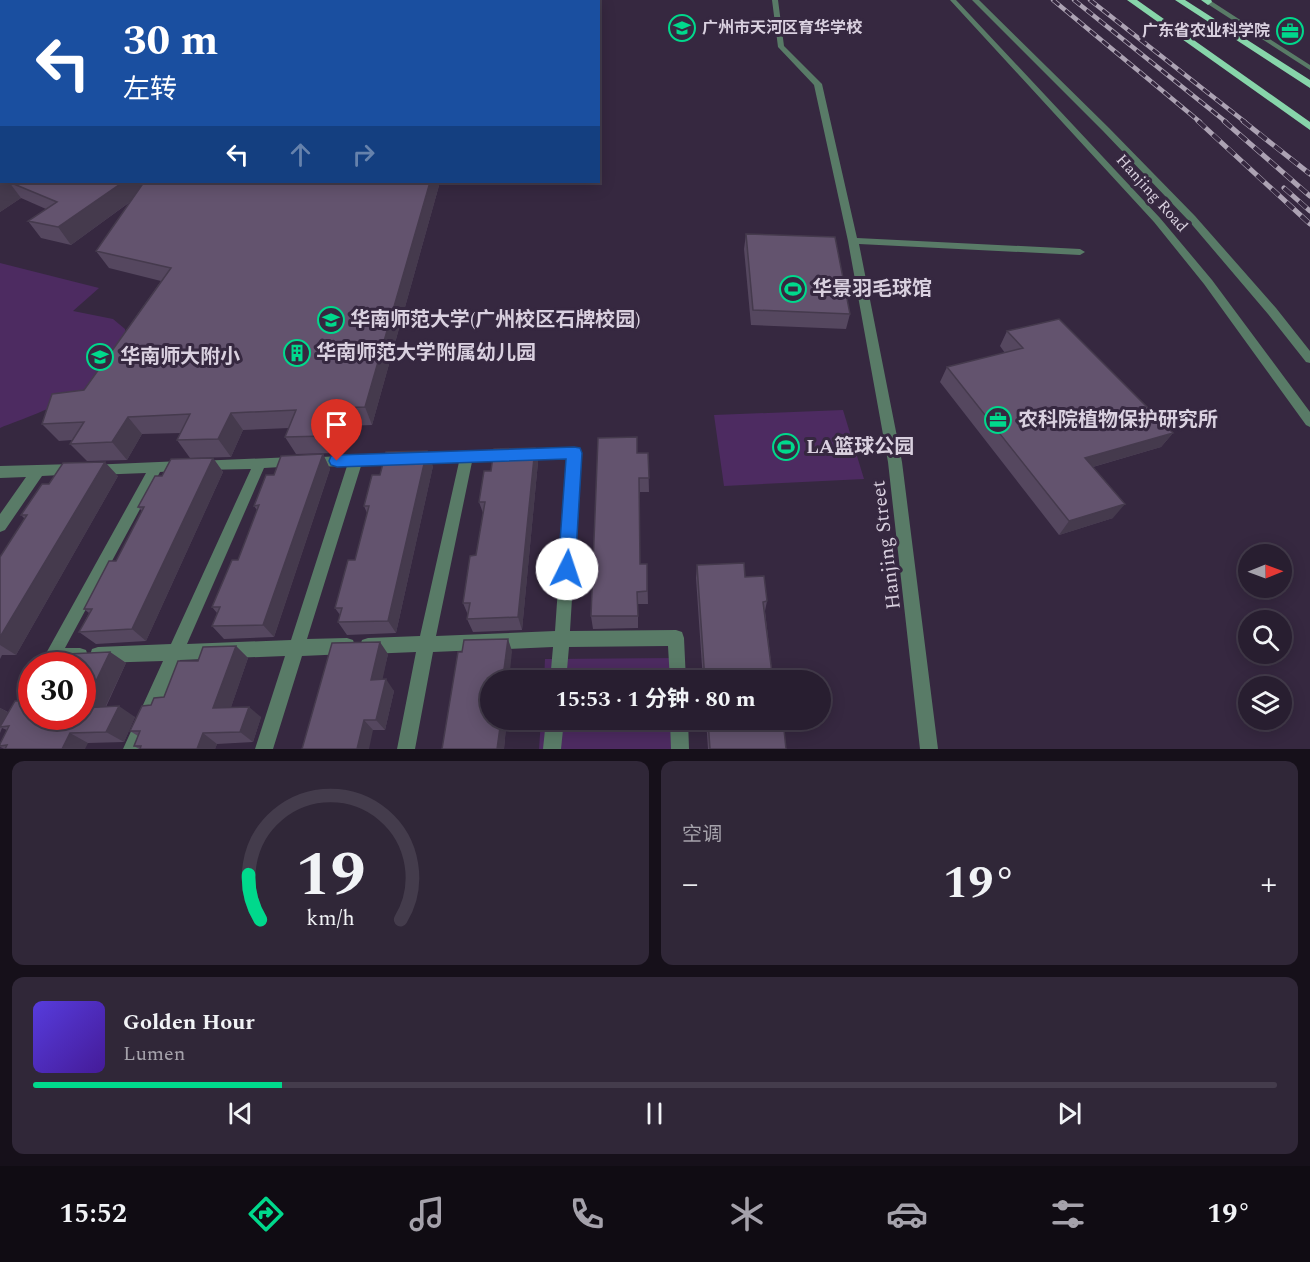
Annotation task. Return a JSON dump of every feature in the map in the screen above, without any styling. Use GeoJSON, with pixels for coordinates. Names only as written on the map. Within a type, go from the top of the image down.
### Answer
{"type":"FeatureCollection","features":[{"type":"Feature","properties":{"kind":"highway"},"geometry":{"type":"LineString","coordinates":[[1131,0],[1310,126]]}},
{"type":"Feature","properties":{"kind":"highway"},"geometry":{"type":"LineString","coordinates":[[1179,0],[1310,86]]}},
{"type":"Feature","properties":{"kind":"street","name":"Hanjing Street"},"geometry":{"type":"LineString","coordinates":[[775,0],[781,48],[818,84],[853,241],[895,462],[929,749]]}},
{"type":"Feature","properties":{"kind":"street","name":"Hanjing Road"},"geometry":{"type":"LineString","coordinates":[[953,0],[1164,228],[1208,282],[1310,422]]}},
{"type":"Feature","properties":{"kind":"street","name":"Hanjing Road"},"geometry":{"type":"LineString","coordinates":[[975,0],[1190,217],[1250,285],[1310,359]]}},
{"type":"Feature","properties":{"kind":"street"},"geometry":{"type":"LineString","coordinates":[[1207,1],[1310,68]]}},
{"type":"Feature","properties":{"kind":"street"},"geometry":{"type":"LineString","coordinates":[[853,241],[1080,252]]}},
{"type":"Feature","properties":{"kind":"street"},"geometry":{"type":"LineString","coordinates":[[0,472],[574,453],[559,670]]}},
{"type":"Feature","properties":{"kind":"street"},"geometry":{"type":"LineString","coordinates":[[406,749],[467,456]]}},
{"type":"Feature","properties":{"kind":"street"},"geometry":{"type":"LineString","coordinates":[[264,749],[356,460]]}},
{"type":"Feature","properties":{"kind":"street"},"geometry":{"type":"LineString","coordinates":[[132,749],[174,650],[260,463]]}},
{"type":"Feature","properties":{"kind":"street"},"geometry":{"type":"LineString","coordinates":[[54,652],[156,467]]}},
{"type":"Feature","properties":{"kind":"street"},"geometry":{"type":"LineString","coordinates":[[0,526],[38,471]]}},
{"type":"Feature","properties":{"kind":"street"},"geometry":{"type":"LineString","coordinates":[[96,657],[174,650],[676,638],[677,670]]}},
{"type":"Feature","properties":{"kind":"street"},"geometry":{"type":"LineString","coordinates":[[552,749],[554,730]]}},
{"type":"Feature","properties":{"kind":"street"},"geometry":{"type":"LineString","coordinates":[[679,730],[680,749]]}},
{"type":"Feature","properties":{"kind":"shaded area"},"geometry":{"type":"Polygon","coordinates":[[[0,263],[99,288],[73,311],[113,319],[125,329],[122,348],[112,365],[97,380],[59,404],[0,428],[0,263]]]}},
{"type":"Feature","properties":{"kind":"shaded area","name":"LA篮球公园"},"geometry":{"type":"Polygon","coordinates":[[[843,410],[864,479],[724,486],[714,415],[843,410]]]}},
{"type":"Feature","properties":{"kind":"shaded area"},"geometry":{"type":"Polygon","coordinates":[[[675,658],[676,670],[544,670],[545,659],[675,658]]]}},
{"type":"Feature","properties":{"kind":"shaded area"},"geometry":{"type":"Polygon","coordinates":[[[540,730],[678,730],[679,749],[539,749],[540,730]]]}},
{"type":"Feature","properties":{"kind":"building"},"geometry":{"type":"Polygon","coordinates":[[[11,183],[122,183],[58,227],[28,221],[57,202],[11,183]]]}},
{"type":"Feature","properties":{"kind":"building","name":"华南师范大学附属幼儿园"},"geometry":{"type":"Polygon","coordinates":[[[143,183],[430,183],[365,407],[336,408],[326,436],[285,437],[296,410],[231,413],[218,439],[177,440],[190,414],[128,417],[112,442],[70,444],[84,422],[42,424],[52,394],[84,390],[171,268],[96,251],[143,183]]]}},
{"type":"Feature","properties":{"kind":"building","name":"华景羽毛球馆"},"geometry":{"type":"Polygon","coordinates":[[[746,234],[835,237],[850,314],[753,310],[746,234]]]}},
{"type":"Feature","properties":{"kind":"building"},"geometry":{"type":"Polygon","coordinates":[[[1059,319],[1173,433],[1085,458],[1125,504],[1069,521],[947,367],[1023,348],[1007,331],[1059,319]]]}},
{"type":"Feature","properties":{"kind":"building"},"geometry":{"type":"Polygon","coordinates":[[[637,437],[637,453],[648,453],[649,478],[639,478],[640,564],[647,564],[647,591],[637,592],[638,616],[591,616],[598,438],[637,437]]]}},
{"type":"Feature","properties":{"kind":"building"},"geometry":{"type":"Polygon","coordinates":[[[535,448],[518,617],[467,619],[470,603],[463,603],[470,556],[476,555],[485,502],[479,502],[484,471],[491,471],[494,449],[535,448]]]}},
{"type":"Feature","properties":{"kind":"building"},"geometry":{"type":"Polygon","coordinates":[[[427,451],[388,621],[338,622],[342,608],[335,608],[348,560],[355,560],[369,506],[364,506],[372,475],[380,475],[386,452],[427,451]]]}},
{"type":"Feature","properties":{"kind":"building"},"geometry":{"type":"Polygon","coordinates":[[[323,454],[263,625],[212,626],[220,607],[212,607],[232,560],[238,560],[259,505],[254,506],[266,475],[274,475],[281,456],[323,454]]]}},
{"type":"Feature","properties":{"kind":"building"},"geometry":{"type":"Polygon","coordinates":[[[213,458],[132,629],[79,632],[92,609],[84,609],[109,561],[116,561],[144,507],[138,507],[155,476],[162,476],[171,459],[213,458]]]}},
{"type":"Feature","properties":{"kind":"building"},"geometry":{"type":"Polygon","coordinates":[[[105,462],[0,637],[0,557],[27,515],[21,515],[42,484],[49,484],[63,463],[105,462]]]}},
{"type":"Feature","properties":{"kind":"building"},"geometry":{"type":"Polygon","coordinates":[[[744,563],[745,577],[764,576],[767,601],[763,602],[772,670],[704,670],[697,565],[744,563]]]}},
{"type":"Feature","properties":{"kind":"building"},"geometry":{"type":"Polygon","coordinates":[[[508,639],[504,670],[480,670],[480,730],[500,730],[497,749],[442,749],[458,652],[462,652],[464,640],[508,639]]]}},
{"type":"Feature","properties":{"kind":"building"},"geometry":{"type":"Polygon","coordinates":[[[380,642],[371,680],[386,679],[376,720],[364,720],[357,749],[302,749],[332,643],[380,642]]]}},
{"type":"Feature","properties":{"kind":"building"},"geometry":{"type":"Polygon","coordinates":[[[236,646],[213,708],[249,707],[240,732],[203,733],[197,749],[140,749],[141,746],[134,746],[140,731],[130,731],[142,706],[151,705],[154,698],[164,697],[178,661],[198,661],[203,647],[236,646]]]}},
{"type":"Feature","properties":{"kind":"building"},"geometry":{"type":"Polygon","coordinates":[[[110,652],[96,681],[96,653],[110,652]]]}},
{"type":"Feature","properties":{"kind":"building"},"geometry":{"type":"Polygon","coordinates":[[[15,701],[18,701],[18,730],[96,730],[96,707],[119,706],[106,732],[70,733],[62,749],[5,749],[7,745],[0,746],[0,744],[9,726],[0,727],[15,701]]]}},
{"type":"Feature","properties":{"kind":"building"},"geometry":{"type":"Polygon","coordinates":[[[709,730],[784,730],[786,749],[710,749],[709,730]]]}},
{"type":"Feature","properties":{"kind":"railway"},"geometry":{"type":"LineString","coordinates":[[1053,0],[1200,122]]}},
{"type":"Feature","properties":{"kind":"railway"},"geometry":{"type":"LineString","coordinates":[[1074,0],[1226,122]]}},
{"type":"Feature","properties":{"kind":"railway"},"geometry":{"type":"LineString","coordinates":[[1090,0],[1245,122]]}},
{"type":"Feature","properties":{"kind":"railway"},"geometry":{"type":"LineString","coordinates":[[1198,121],[1310,224]]}},
{"type":"Feature","properties":{"kind":"railway"},"geometry":{"type":"LineString","coordinates":[[1224,121],[1310,196]]}},
{"type":"Feature","properties":{"kind":"railway"},"geometry":{"type":"LineString","coordinates":[[1243,121],[1310,174]]}},
{"type":"Feature","properties":{"kind":"railway"},"geometry":{"type":"LineString","coordinates":[[1284,188],[1310,211]]}},
{"type":"Feature","properties":{"kind":"place","name":"广州市天河区育华学校"},"geometry":{"type":"Point","coordinates":[682,28]}},
{"type":"Feature","properties":{"kind":"place","name":"广东省农业科学院"},"geometry":{"type":"Point","coordinates":[1290,31]}},
{"type":"Feature","properties":{"kind":"place","name":"华景羽毛球馆"},"geometry":{"type":"Point","coordinates":[793,289]}},
{"type":"Feature","properties":{"kind":"place","name":"华南师范大学(广州校区石牌校园)"},"geometry":{"type":"Point","coordinates":[331,320]}},
{"type":"Feature","properties":{"kind":"place","name":"华南师范大学附属幼儿园"},"geometry":{"type":"Point","coordinates":[297,353]}},
{"type":"Feature","properties":{"kind":"place","name":"华南师大附小"},"geometry":{"type":"Point","coordinates":[100,357]}},
{"type":"Feature","properties":{"kind":"place","name":"农科院植物保护研究所"},"geometry":{"type":"Point","coordinates":[998,420]}},
{"type":"Feature","properties":{"kind":"place","name":"LA篮球公园"},"geometry":{"type":"Point","coordinates":[786,447]}},
{"type":"Feature","properties":{"kind":"route"},"geometry":{"type":"LineString","coordinates":[[337,461],[574,453],[567,569]]}}]}
